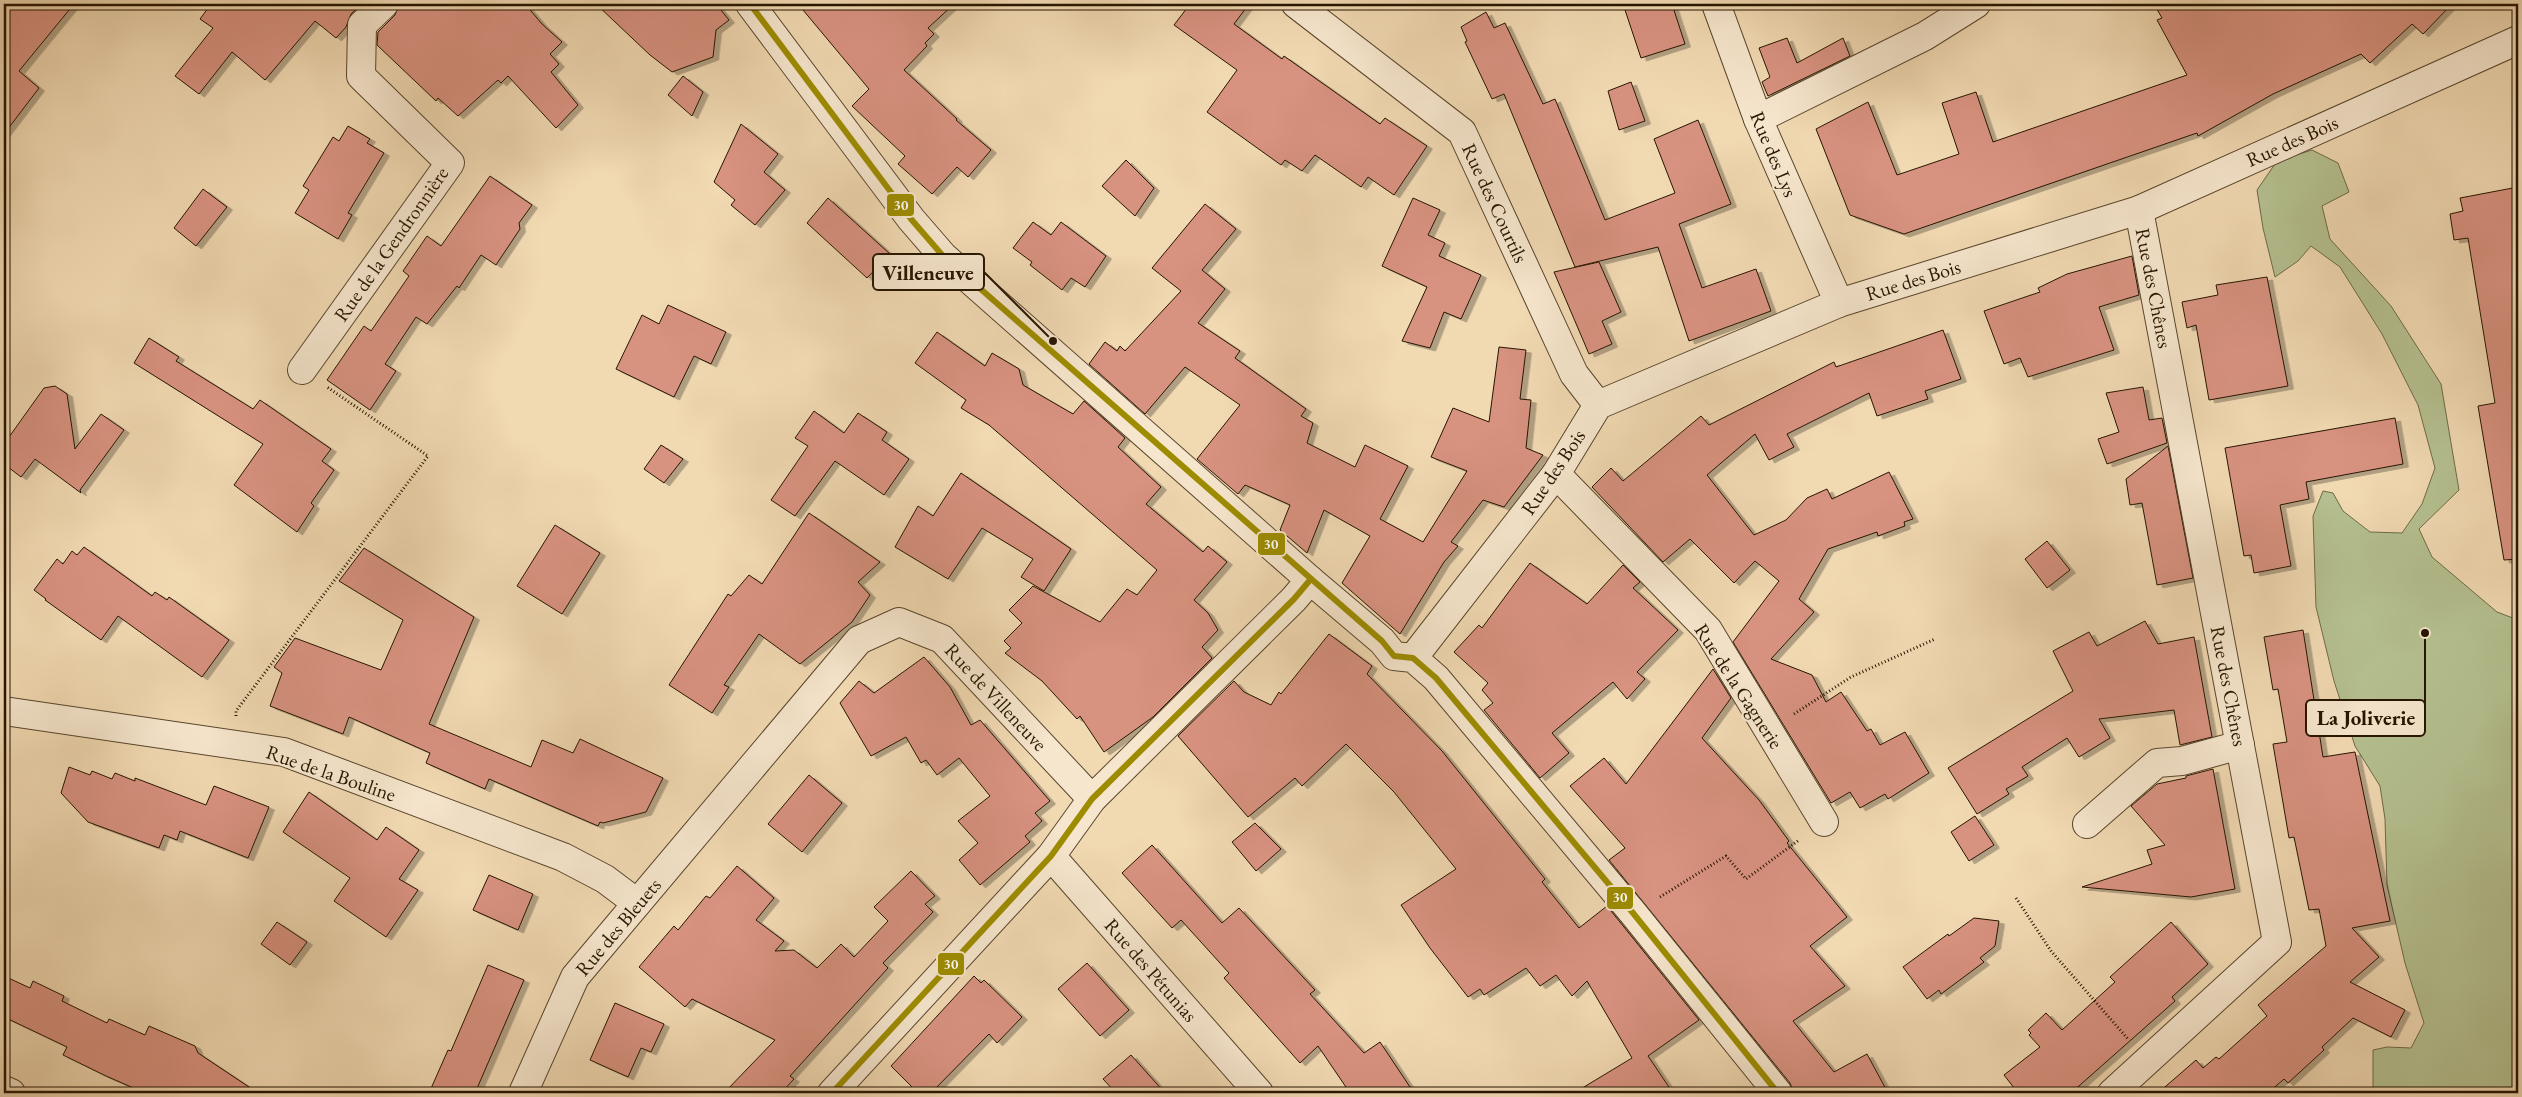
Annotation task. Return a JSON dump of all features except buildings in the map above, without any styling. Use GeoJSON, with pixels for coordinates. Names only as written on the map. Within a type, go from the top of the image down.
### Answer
{"type":"FeatureCollection","features":[{"type":"Feature","properties":{"kind":"street","name":"Rue de la Gendronnière"},"geometry":{"type":"LineString","coordinates":[[302,370],[450,163],[361,76],[362,25],[384,4]]}},
{"type":"Feature","properties":{"kind":"street"},"geometry":{"type":"LineString","coordinates":[[750,4],[911,219],[943,256],[1310,580],[1382,641],[1394,656],[1413,658],[1436,678],[1633,914],[1778,1093]]}},
{"type":"Feature","properties":{"kind":"street","name":"Rue des Courtils"},"geometry":{"type":"LineString","coordinates":[[1296,4],[1462,132],[1574,374],[1598,405]]}},
{"type":"Feature","properties":{"kind":"street","name":"Rue des Lys"},"geometry":{"type":"LineString","coordinates":[[1716,4],[1758,119],[1839,303]]}},
{"type":"Feature","properties":{"kind":"street"},"geometry":{"type":"LineString","coordinates":[[1758,119],[1925,36],[1976,4]]}},
{"type":"Feature","properties":{"kind":"street","name":"Rue des Bois"},"geometry":{"type":"LineString","coordinates":[[1413,658],[1556,474],[1598,405],[1839,303],[2139,210],[2518,40]]}},
{"type":"Feature","properties":{"kind":"street","name":"Rue des Chênes"},"geometry":{"type":"LineString","coordinates":[[2112,1093],[2277,942],[2139,210]]}},
{"type":"Feature","properties":{"kind":"street","name":"Rue de la Gagnerie"},"geometry":{"type":"LineString","coordinates":[[1556,474],[1708,630],[1824,822]]}},
{"type":"Feature","properties":{"kind":"street"},"geometry":{"type":"LineString","coordinates":[[832,1093],[1051,856],[1092,799],[1294,599],[1310,580]]}},
{"type":"Feature","properties":{"kind":"street","name":"Rue de Villeneuve"},"geometry":{"type":"LineString","coordinates":[[742,779],[859,640],[899,622],[942,639],[1092,799]]}},
{"type":"Feature","properties":{"kind":"street","name":"Rue de la Bouline"},"geometry":{"type":"LineString","coordinates":[[4,710],[284,752],[563,857],[605,879],[637,903]]}},
{"type":"Feature","properties":{"kind":"street"},"geometry":{"type":"LineString","coordinates":[[2087,824],[2157,763],[2182,761],[2240,745]]}},
{"type":"Feature","properties":{"kind":"street","name":"Rue des Bleuets"},"geometry":{"type":"LineString","coordinates":[[523,1093],[575,977],[742,779]]}},
{"type":"Feature","properties":{"kind":"street","name":"Rue des Pétunias"},"geometry":{"type":"LineString","coordinates":[[1051,856],[1250,1090]]}},
{"type":"Feature","properties":{"kind":"street"},"geometry":{"type":"LineString","coordinates":[[4,1090],[11,1093]]}},
{"type":"Feature","properties":{"kind":"path"},"geometry":{"type":"LineString","coordinates":[[234,744],[236,712],[428,456],[302,370]]}},
{"type":"Feature","properties":{"kind":"path"},"geometry":{"type":"LineString","coordinates":[[1768,730],[1851,677],[1935,639]]}},
{"type":"Feature","properties":{"kind":"path"},"geometry":{"type":"LineString","coordinates":[[1633,914],[1726,856],[1746,879],[1824,822]]}},
{"type":"Feature","properties":{"kind":"path"},"geometry":{"type":"LineString","coordinates":[[2016,898],[2050,951],[2146,1061]]}},
{"type":"Feature","properties":{"kind":"green space"},"geometry":{"type":"Polygon","coordinates":[[[2312,150],[2338,163],[2349,192],[2322,206],[2330,239],[2391,306],[2441,384],[2459,490],[2419,529],[2432,557],[2497,612],[2518,620],[2518,1093],[2346,1093],[2345,1089],[2373,1088],[2373,1050],[2387,1047],[2411,1048],[2424,1023],[2405,963],[2387,885],[2385,819],[2380,786],[2355,746],[2334,681],[2316,607],[2313,516],[2323,491],[2333,493],[2343,511],[2370,532],[2402,533],[2422,504],[2435,468],[2418,405],[2382,334],[2340,267],[2311,246],[2298,261],[2275,277],[2263,228],[2257,190],[2277,161],[2312,150]]]}},
{"type":"Feature","properties":{"kind":"transit line","name":"30"},"geometry":{"type":"LineString","coordinates":[[750,4],[911,219],[943,256],[1382,641],[1394,656],[1413,658],[1436,678],[1633,913],[1778,1093]]}},
{"type":"Feature","properties":{"kind":"transit line","name":"30"},"geometry":{"type":"LineString","coordinates":[[832,1093],[1051,856],[1092,799],[1294,599],[1310,580]]}},
{"type":"Feature","properties":{"kind":"place","name":"Villeneuve"},"geometry":{"type":"Point","coordinates":[1053,341]}},
{"type":"Feature","properties":{"kind":"place","name":"La Joliverie"},"geometry":{"type":"Point","coordinates":[2425,633]}}]}
